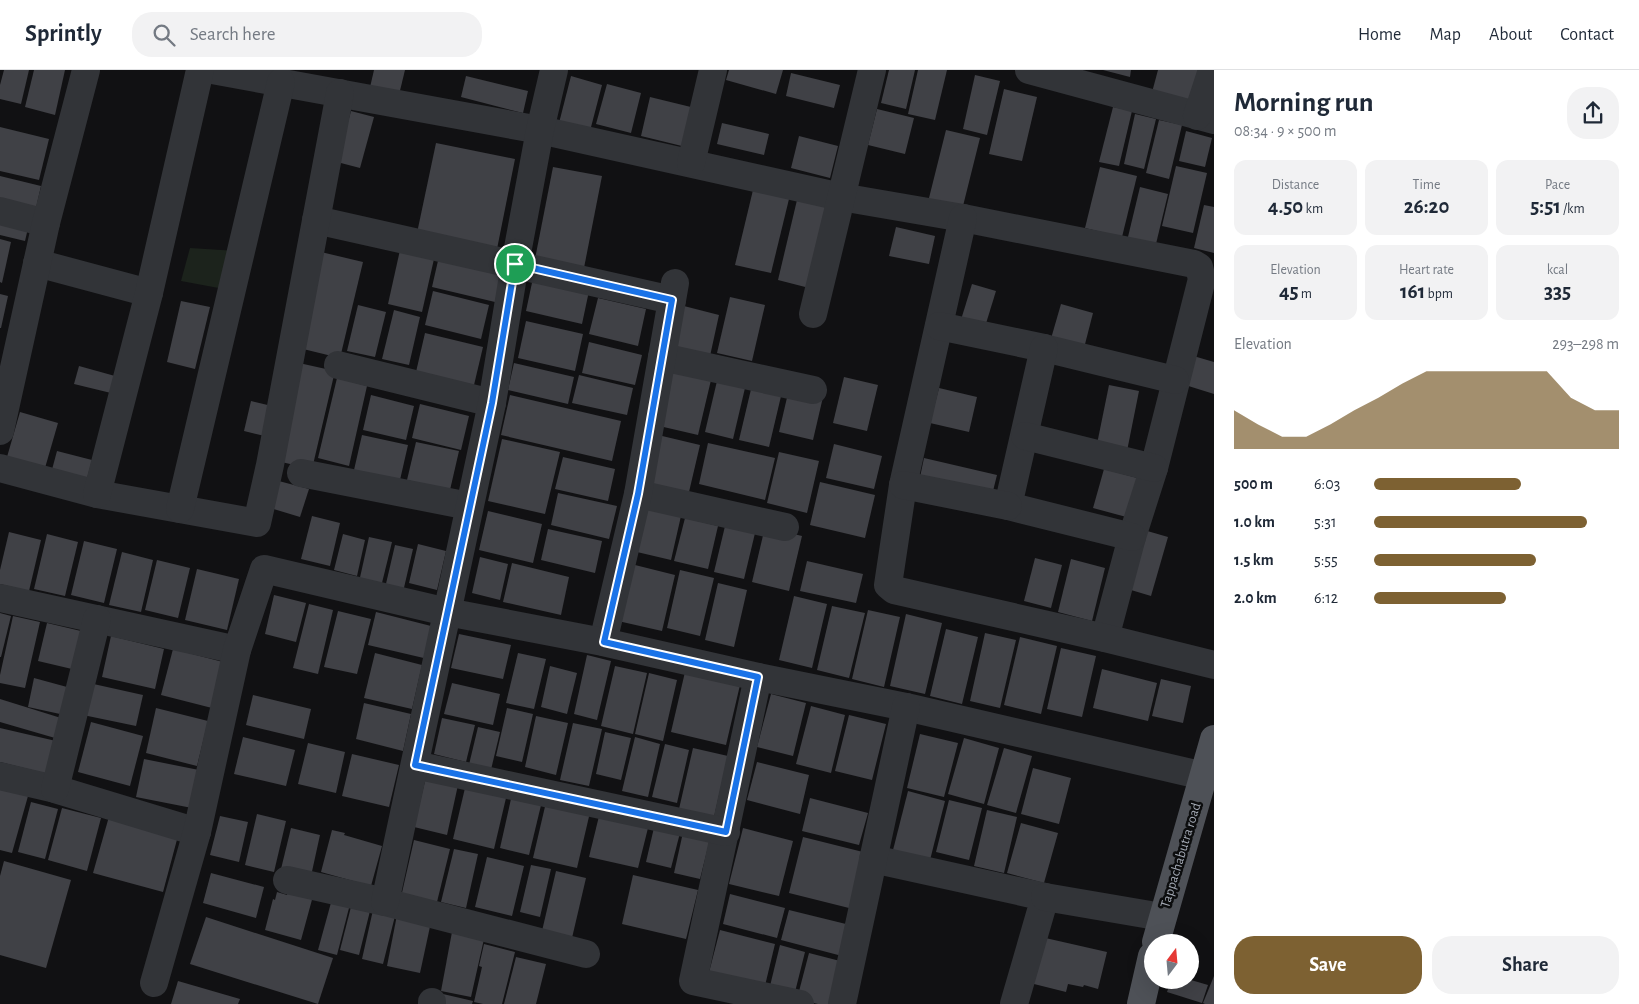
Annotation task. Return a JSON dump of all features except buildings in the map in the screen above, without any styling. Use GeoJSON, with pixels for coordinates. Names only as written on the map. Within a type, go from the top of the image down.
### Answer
{"type":"FeatureCollection","features":[{"type":"Feature","properties":{"kind":"main road","name":"Tappachabutra road"},"geometry":{"type":"LineString","coordinates":[[1159,930],[1214,739]]}},
{"type":"Feature","properties":{"kind":"main road"},"geometry":{"type":"LineString","coordinates":[[1141,1004],[1144,989]]}},
{"type":"Feature","properties":{"kind":"street"},"geometry":{"type":"LineString","coordinates":[[0,431],[46,223],[86,70]]}},
{"type":"Feature","properties":{"kind":"street"},"geometry":{"type":"LineString","coordinates":[[97,494],[149,293],[200,70]]}},
{"type":"Feature","properties":{"kind":"street"},"geometry":{"type":"LineString","coordinates":[[212,70],[540,130],[841,197],[963,218],[1194,264],[1198,267],[1202,279],[1154,468],[1132,537],[1105,638]]}},
{"type":"Feature","properties":{"kind":"street"},"geometry":{"type":"LineString","coordinates":[[385,902],[492,403],[515,264],[540,130],[554,70]]}},
{"type":"Feature","properties":{"kind":"street"},"geometry":{"type":"LineString","coordinates":[[691,163],[713,70]]}},
{"type":"Feature","properties":{"kind":"street"},"geometry":{"type":"LineString","coordinates":[[813,314],[872,70]]}},
{"type":"Feature","properties":{"kind":"street"},"geometry":{"type":"LineString","coordinates":[[1029,70],[1206,118],[1212,70]]}},
{"type":"Feature","properties":{"kind":"street"},"geometry":{"type":"LineString","coordinates":[[180,509],[281,82]]}},
{"type":"Feature","properties":{"kind":"street"},"geometry":{"type":"LineString","coordinates":[[0,468],[97,494],[256,523],[270,465],[340,94]]}},
{"type":"Feature","properties":{"kind":"street"},"geometry":{"type":"LineString","coordinates":[[0,211],[46,223]]}},
{"type":"Feature","properties":{"kind":"street"},"geometry":{"type":"LineString","coordinates":[[963,218],[903,485],[888,585],[894,590],[1214,665]]}},
{"type":"Feature","properties":{"kind":"street"},"geometry":{"type":"LineString","coordinates":[[316,220],[515,264],[674,291],[638,494],[604,642]]}},
{"type":"Feature","properties":{"kind":"street"},"geometry":{"type":"LineString","coordinates":[[37,263],[149,293]]}},
{"type":"Feature","properties":{"kind":"street"},"geometry":{"type":"LineString","coordinates":[[939,326],[1044,348],[1175,380]]}},
{"type":"Feature","properties":{"kind":"street"},"geometry":{"type":"LineString","coordinates":[[1008,506],[1044,348]]}},
{"type":"Feature","properties":{"kind":"street"},"geometry":{"type":"LineString","coordinates":[[662,357],[813,390]]}},
{"type":"Feature","properties":{"kind":"street"},"geometry":{"type":"LineString","coordinates":[[338,365],[492,403]]}},
{"type":"Feature","properties":{"kind":"street"},"geometry":{"type":"LineString","coordinates":[[1025,436],[1154,468]]}},
{"type":"Feature","properties":{"kind":"street"},"geometry":{"type":"LineString","coordinates":[[302,473],[469,506]]}},
{"type":"Feature","properties":{"kind":"street"},"geometry":{"type":"LineString","coordinates":[[903,485],[1008,506],[1132,537]]}},
{"type":"Feature","properties":{"kind":"street"},"geometry":{"type":"LineString","coordinates":[[638,494],[785,527]]}},
{"type":"Feature","properties":{"kind":"street"},"geometry":{"type":"LineString","coordinates":[[154,983],[197,832],[237,650],[264,569],[447,612],[604,642],[758,677],[906,707],[1204,776]]}},
{"type":"Feature","properties":{"kind":"street"},"geometry":{"type":"LineString","coordinates":[[0,598],[237,650]]}},
{"type":"Feature","properties":{"kind":"street"},"geometry":{"type":"LineString","coordinates":[[55,789],[98,619]]}},
{"type":"Feature","properties":{"kind":"street"},"geometry":{"type":"LineString","coordinates":[[758,677],[693,981],[800,1004]]}},
{"type":"Feature","properties":{"kind":"street"},"geometry":{"type":"LineString","coordinates":[[842,1004],[906,707]]}},
{"type":"Feature","properties":{"kind":"street"},"geometry":{"type":"LineString","coordinates":[[415,765],[726,832]]}},
{"type":"Feature","properties":{"kind":"street"},"geometry":{"type":"LineString","coordinates":[[0,776],[55,789],[197,832]]}},
{"type":"Feature","properties":{"kind":"street"},"geometry":{"type":"LineString","coordinates":[[872,859],[1044,897],[1159,930]]}},
{"type":"Feature","properties":{"kind":"street"},"geometry":{"type":"LineString","coordinates":[[287,880],[385,902],[586,954]]}},
{"type":"Feature","properties":{"kind":"street"},"geometry":{"type":"LineString","coordinates":[[1014,1004],[1044,897]]}},
{"type":"Feature","properties":{"kind":"shaded area"},"geometry":{"type":"Polygon","coordinates":[[[190,248],[237,251],[224,289],[181,281],[190,248]]]}},
{"type":"Feature","properties":{"kind":"route"},"geometry":{"type":"LineString","coordinates":[[515,264],[672,300],[638,494],[604,642],[758,677],[726,832],[415,765],[492,403],[515,264]]}}]}
